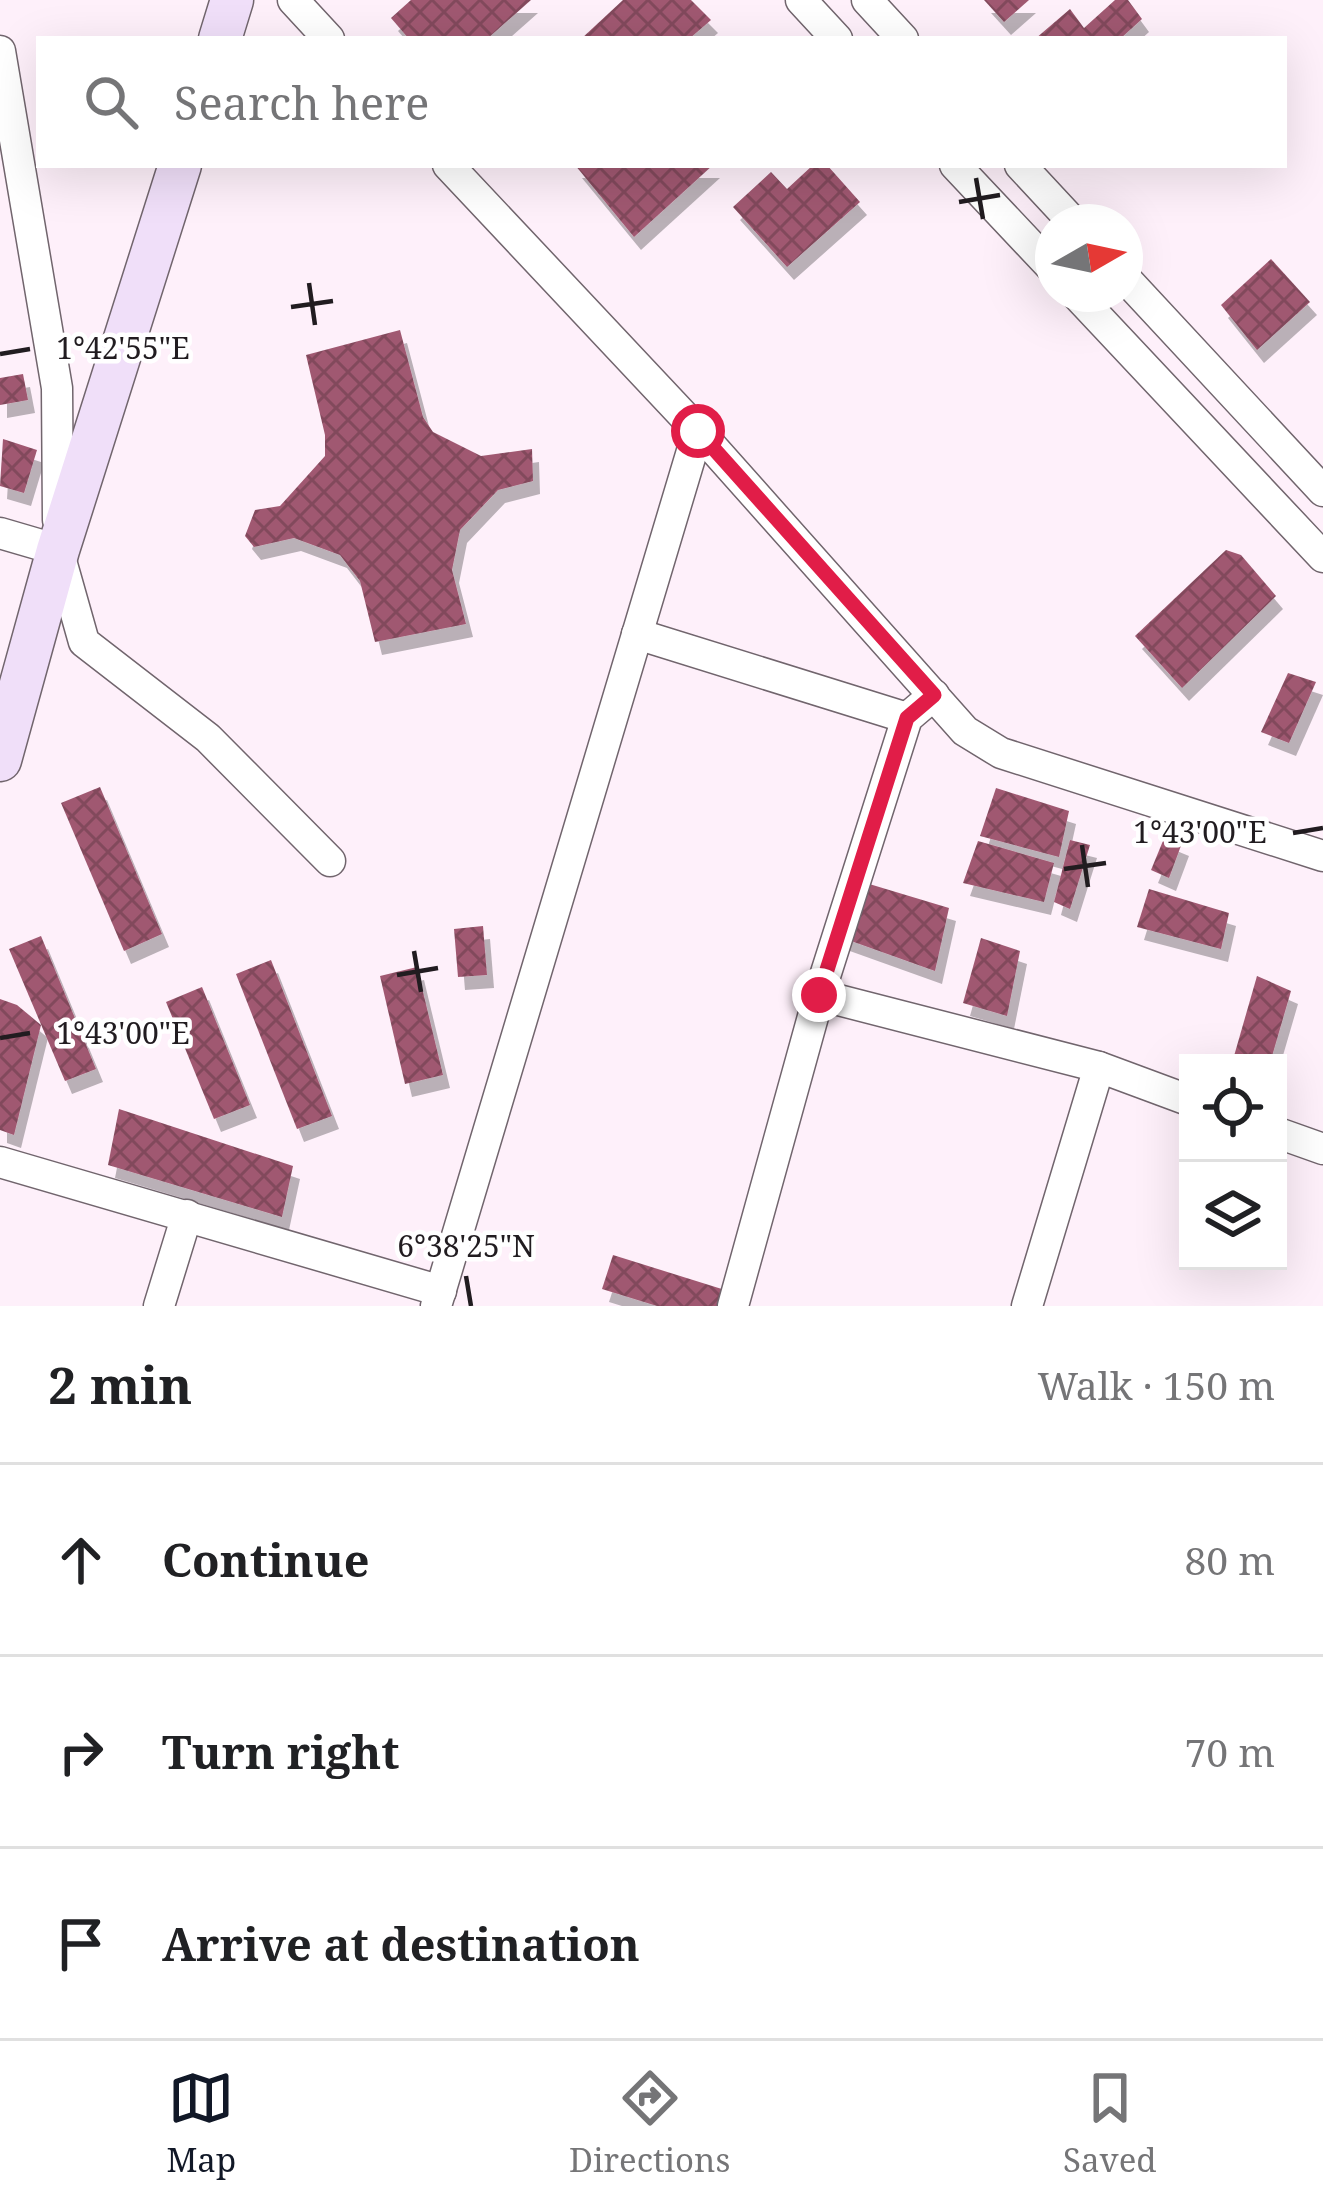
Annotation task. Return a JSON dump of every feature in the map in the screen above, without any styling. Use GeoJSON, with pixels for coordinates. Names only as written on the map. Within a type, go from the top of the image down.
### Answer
{"type":"FeatureCollection","features":[{"type":"Feature","properties":{"kind":"street"},"geometry":{"type":"LineString","coordinates":[[221,36],[232,0]]}},
{"type":"Feature","properties":{"kind":"street"},"geometry":{"type":"LineString","coordinates":[[293,0],[326,36]]}},
{"type":"Feature","properties":{"kind":"street"},"geometry":{"type":"LineString","coordinates":[[801,0],[834,36]]}},
{"type":"Feature","properties":{"kind":"street"},"geometry":{"type":"LineString","coordinates":[[867,0],[900,36]]}},
{"type":"Feature","properties":{"kind":"street"},"geometry":{"type":"LineString","coordinates":[[0,51],[57,388],[58,550],[84,642],[208,739],[330,861]]}},
{"type":"Feature","properties":{"kind":"street"},"geometry":{"type":"LineString","coordinates":[[0,760],[58,550],[179,168]]}},
{"type":"Feature","properties":{"kind":"street"},"geometry":{"type":"LineString","coordinates":[[451,168],[698,431],[965,731],[1001,753],[1323,856]]}},
{"type":"Feature","properties":{"kind":"street"},"geometry":{"type":"LineString","coordinates":[[958,168],[1035,250]]}},
{"type":"Feature","properties":{"kind":"street"},"geometry":{"type":"LineString","coordinates":[[1023,168],[1056,204]]}},
{"type":"Feature","properties":{"kind":"street"},"geometry":{"type":"LineString","coordinates":[[1143,297],[1323,491]]}},
{"type":"Feature","properties":{"kind":"street"},"geometry":{"type":"LineString","coordinates":[[1093,312],[1323,557]]}},
{"type":"Feature","properties":{"kind":"street"},"geometry":{"type":"LineString","coordinates":[[0,1162],[187,1215],[439,1298],[698,431]]}},
{"type":"Feature","properties":{"kind":"street"},"geometry":{"type":"LineString","coordinates":[[0,533],[58,550]]}},
{"type":"Feature","properties":{"kind":"street"},"geometry":{"type":"LineString","coordinates":[[637,634],[907,718]]}},
{"type":"Feature","properties":{"kind":"street"},"geometry":{"type":"LineString","coordinates":[[733,1306],[819,995],[907,718],[934,695]]}},
{"type":"Feature","properties":{"kind":"street"},"geometry":{"type":"LineString","coordinates":[[819,995],[1099,1067],[1179,1097]]}},
{"type":"Feature","properties":{"kind":"street"},"geometry":{"type":"LineString","coordinates":[[1028,1306],[1099,1067]]}},
{"type":"Feature","properties":{"kind":"street"},"geometry":{"type":"LineString","coordinates":[[1287,1136],[1323,1149]]}},
{"type":"Feature","properties":{"kind":"street"},"geometry":{"type":"LineString","coordinates":[[159,1306],[187,1215]]}},
{"type":"Feature","properties":{"kind":"building"},"geometry":{"type":"Polygon","coordinates":[[[411,0],[531,0],[490,36],[406,36],[391,18],[411,0]]]}},
{"type":"Feature","properties":{"kind":"building"},"geometry":{"type":"Polygon","coordinates":[[[623,0],[691,0],[711,20],[692,36],[584,36],[623,0]]]}},
{"type":"Feature","properties":{"kind":"building"},"geometry":{"type":"Polygon","coordinates":[[[984,0],[1029,0],[1004,22],[984,0]]]}},
{"type":"Feature","properties":{"kind":"building"},"geometry":{"type":"Polygon","coordinates":[[[1115,0],[1128,0],[1142,19],[1123,36],[1038,36],[1070,9],[1084,28],[1115,0]]]}},
{"type":"Feature","properties":{"kind":"building"},"geometry":{"type":"Polygon","coordinates":[[[577,168],[710,168],[634,237],[577,168]]]}},
{"type":"Feature","properties":{"kind":"building"},"geometry":{"type":"Polygon","coordinates":[[[810,168],[830,168],[860,202],[787,267],[733,207],[771,172],[787,189],[810,168]]]}},
{"type":"Feature","properties":{"kind":"building"},"geometry":{"type":"Polygon","coordinates":[[[1271,259],[1310,302],[1257,350],[1221,305],[1271,259]]]}},
{"type":"Feature","properties":{"kind":"building"},"geometry":{"type":"Polygon","coordinates":[[[400,330],[423,417],[433,432],[481,456],[532,449],[533,481],[498,490],[460,530],[452,570],[466,624],[375,642],[360,581],[340,555],[294,538],[254,547],[245,536],[255,510],[280,506],[325,456],[325,435],[306,355],[400,330]]]}},
{"type":"Feature","properties":{"kind":"building"},"geometry":{"type":"Polygon","coordinates":[[[23,374],[28,400],[0,405],[0,378],[23,374]]]}},
{"type":"Feature","properties":{"kind":"building"},"geometry":{"type":"Polygon","coordinates":[[[3,439],[37,450],[24,493],[0,486],[3,439]]]}},
{"type":"Feature","properties":{"kind":"building"},"geometry":{"type":"Polygon","coordinates":[[[1226,550],[1241,555],[1276,596],[1182,688],[1135,636],[1226,550]]]}},
{"type":"Feature","properties":{"kind":"building"},"geometry":{"type":"Polygon","coordinates":[[[1288,673],[1316,682],[1289,743],[1261,732],[1288,673]]]}},
{"type":"Feature","properties":{"kind":"building"},"geometry":{"type":"Polygon","coordinates":[[[100,787],[162,934],[124,951],[61,803],[100,787]]]}},
{"type":"Feature","properties":{"kind":"building"},"geometry":{"type":"Polygon","coordinates":[[[996,788],[1069,811],[1059,857],[980,836],[996,788]]]}},
{"type":"Feature","properties":{"kind":"building"},"geometry":{"type":"Polygon","coordinates":[[[1165,836],[1182,843],[1169,878],[1151,870],[1165,836]]]}},
{"type":"Feature","properties":{"kind":"building"},"geometry":{"type":"Polygon","coordinates":[[[1070,840],[1090,845],[1070,909],[1054,902],[1070,840]]]}},
{"type":"Feature","properties":{"kind":"building"},"geometry":{"type":"Polygon","coordinates":[[[978,841],[1054,863],[1044,902],[963,883],[978,841]]]}},
{"type":"Feature","properties":{"kind":"building"},"geometry":{"type":"Polygon","coordinates":[[[856,880],[949,908],[935,971],[840,937],[856,880]]]}},
{"type":"Feature","properties":{"kind":"building"},"geometry":{"type":"Polygon","coordinates":[[[1149,889],[1229,913],[1221,949],[1137,927],[1149,889]]]}},
{"type":"Feature","properties":{"kind":"building"},"geometry":{"type":"Polygon","coordinates":[[[483,926],[487,975],[458,977],[454,929],[483,926]]]}},
{"type":"Feature","properties":{"kind":"building"},"geometry":{"type":"Polygon","coordinates":[[[41,936],[96,1069],[65,1081],[9,949],[41,936]]]}},
{"type":"Feature","properties":{"kind":"building"},"geometry":{"type":"Polygon","coordinates":[[[981,938],[1020,951],[1007,1016],[963,1003],[981,938]]]}},
{"type":"Feature","properties":{"kind":"building"},"geometry":{"type":"Polygon","coordinates":[[[271,960],[332,1116],[297,1129],[236,974],[271,960]]]}},
{"type":"Feature","properties":{"kind":"building"},"geometry":{"type":"Polygon","coordinates":[[[417,967],[443,1075],[405,1084],[380,976],[417,967]]]}},
{"type":"Feature","properties":{"kind":"building"},"geometry":{"type":"Polygon","coordinates":[[[1257,976],[1291,991],[1273,1054],[1235,1054],[1257,976]]]}},
{"type":"Feature","properties":{"kind":"building"},"geometry":{"type":"Polygon","coordinates":[[[202,987],[250,1105],[214,1119],[166,1002],[202,987]]]}},
{"type":"Feature","properties":{"kind":"building"},"geometry":{"type":"Polygon","coordinates":[[[0,999],[17,1005],[41,1025],[14,1135],[0,1130],[0,999]]]}},
{"type":"Feature","properties":{"kind":"building"},"geometry":{"type":"Polygon","coordinates":[[[119,1109],[293,1166],[282,1217],[108,1165],[119,1109]]]}},
{"type":"Feature","properties":{"kind":"building"},"geometry":{"type":"Polygon","coordinates":[[[613,1255],[725,1290],[720,1306],[657,1306],[602,1289],[613,1255]]]}},
{"type":"Feature","properties":{"kind":"route"},"geometry":{"type":"LineString","coordinates":[[698,431],[934,695],[907,718],[819,995]]}}]}
